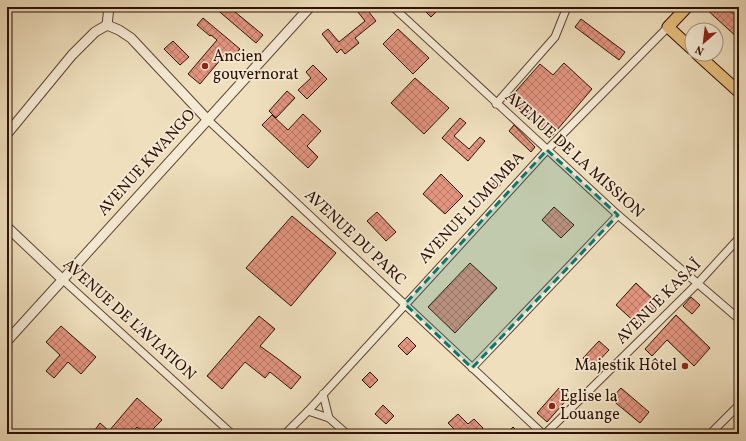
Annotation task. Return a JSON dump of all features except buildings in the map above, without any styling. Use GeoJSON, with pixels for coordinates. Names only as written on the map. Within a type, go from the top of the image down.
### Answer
{"type":"FeatureCollection","features":[{"type":"Feature","properties":{"kind":"main road","name":"AVENUE LUMUMBA"},"geometry":{"type":"LineString","coordinates":[[668,27],[686,7]]}},
{"type":"Feature","properties":{"kind":"main road"},"geometry":{"type":"LineString","coordinates":[[668,27],[684,42]]}},
{"type":"Feature","properties":{"kind":"main road"},"geometry":{"type":"LineString","coordinates":[[706,62],[739,92]]}},
{"type":"Feature","properties":{"kind":"street"},"geometry":{"type":"LineString","coordinates":[[7,134],[72,56],[95,32],[107,25],[109,7]]}},
{"type":"Feature","properties":{"kind":"street","name":"AVENUE KWANGO"},"geometry":{"type":"LineString","coordinates":[[7,341],[310,7]]}},
{"type":"Feature","properties":{"kind":"street","name":"AVENUE DE LA MISSION"},"geometry":{"type":"LineString","coordinates":[[393,7],[496,104],[618,215],[739,319]]}},
{"type":"Feature","properties":{"kind":"street"},"geometry":{"type":"LineString","coordinates":[[496,104],[554,37],[567,7]]}},
{"type":"Feature","properties":{"kind":"street","name":"AVENUE DU PARC"},"geometry":{"type":"LineString","coordinates":[[107,25],[131,38],[207,119],[544,434]]}},
{"type":"Feature","properties":{"kind":"street","name":"AVENUE LUMUMBA"},"geometry":{"type":"LineString","coordinates":[[285,434],[308,411],[547,150],[668,27]]}},
{"type":"Feature","properties":{"kind":"street"},"geometry":{"type":"LineString","coordinates":[[472,368],[618,215]]}},
{"type":"Feature","properties":{"kind":"street","name":"AVENUE DE L'AVIATION"},"geometry":{"type":"LineString","coordinates":[[7,227],[232,434]]}},
{"type":"Feature","properties":{"kind":"street","name":"AVENUE KASAÏ"},"geometry":{"type":"LineString","coordinates":[[544,434],[698,283],[739,238]]}},
{"type":"Feature","properties":{"kind":"street"},"geometry":{"type":"LineString","coordinates":[[323,394],[329,418]]}},
{"type":"Feature","properties":{"kind":"street"},"geometry":{"type":"LineString","coordinates":[[710,434],[739,404]]}},
{"type":"Feature","properties":{"kind":"street"},"geometry":{"type":"LineString","coordinates":[[308,411],[329,418],[347,434]]}},
{"type":"Feature","properties":{"kind":"highlighted area"},"geometry":{"type":"Polygon","coordinates":[[[547,150],[618,215],[472,368],[405,304],[547,150]]]}},
{"type":"Feature","properties":{"kind":"place","name":"Ancien gouvernorat"},"geometry":{"type":"Point","coordinates":[205,66]}},
{"type":"Feature","properties":{"kind":"place","name":"Majestik Hôtel"},"geometry":{"type":"Point","coordinates":[685,366]}},
{"type":"Feature","properties":{"kind":"place","name":"Eglise la Louange"},"geometry":{"type":"Point","coordinates":[552,406]}}]}
